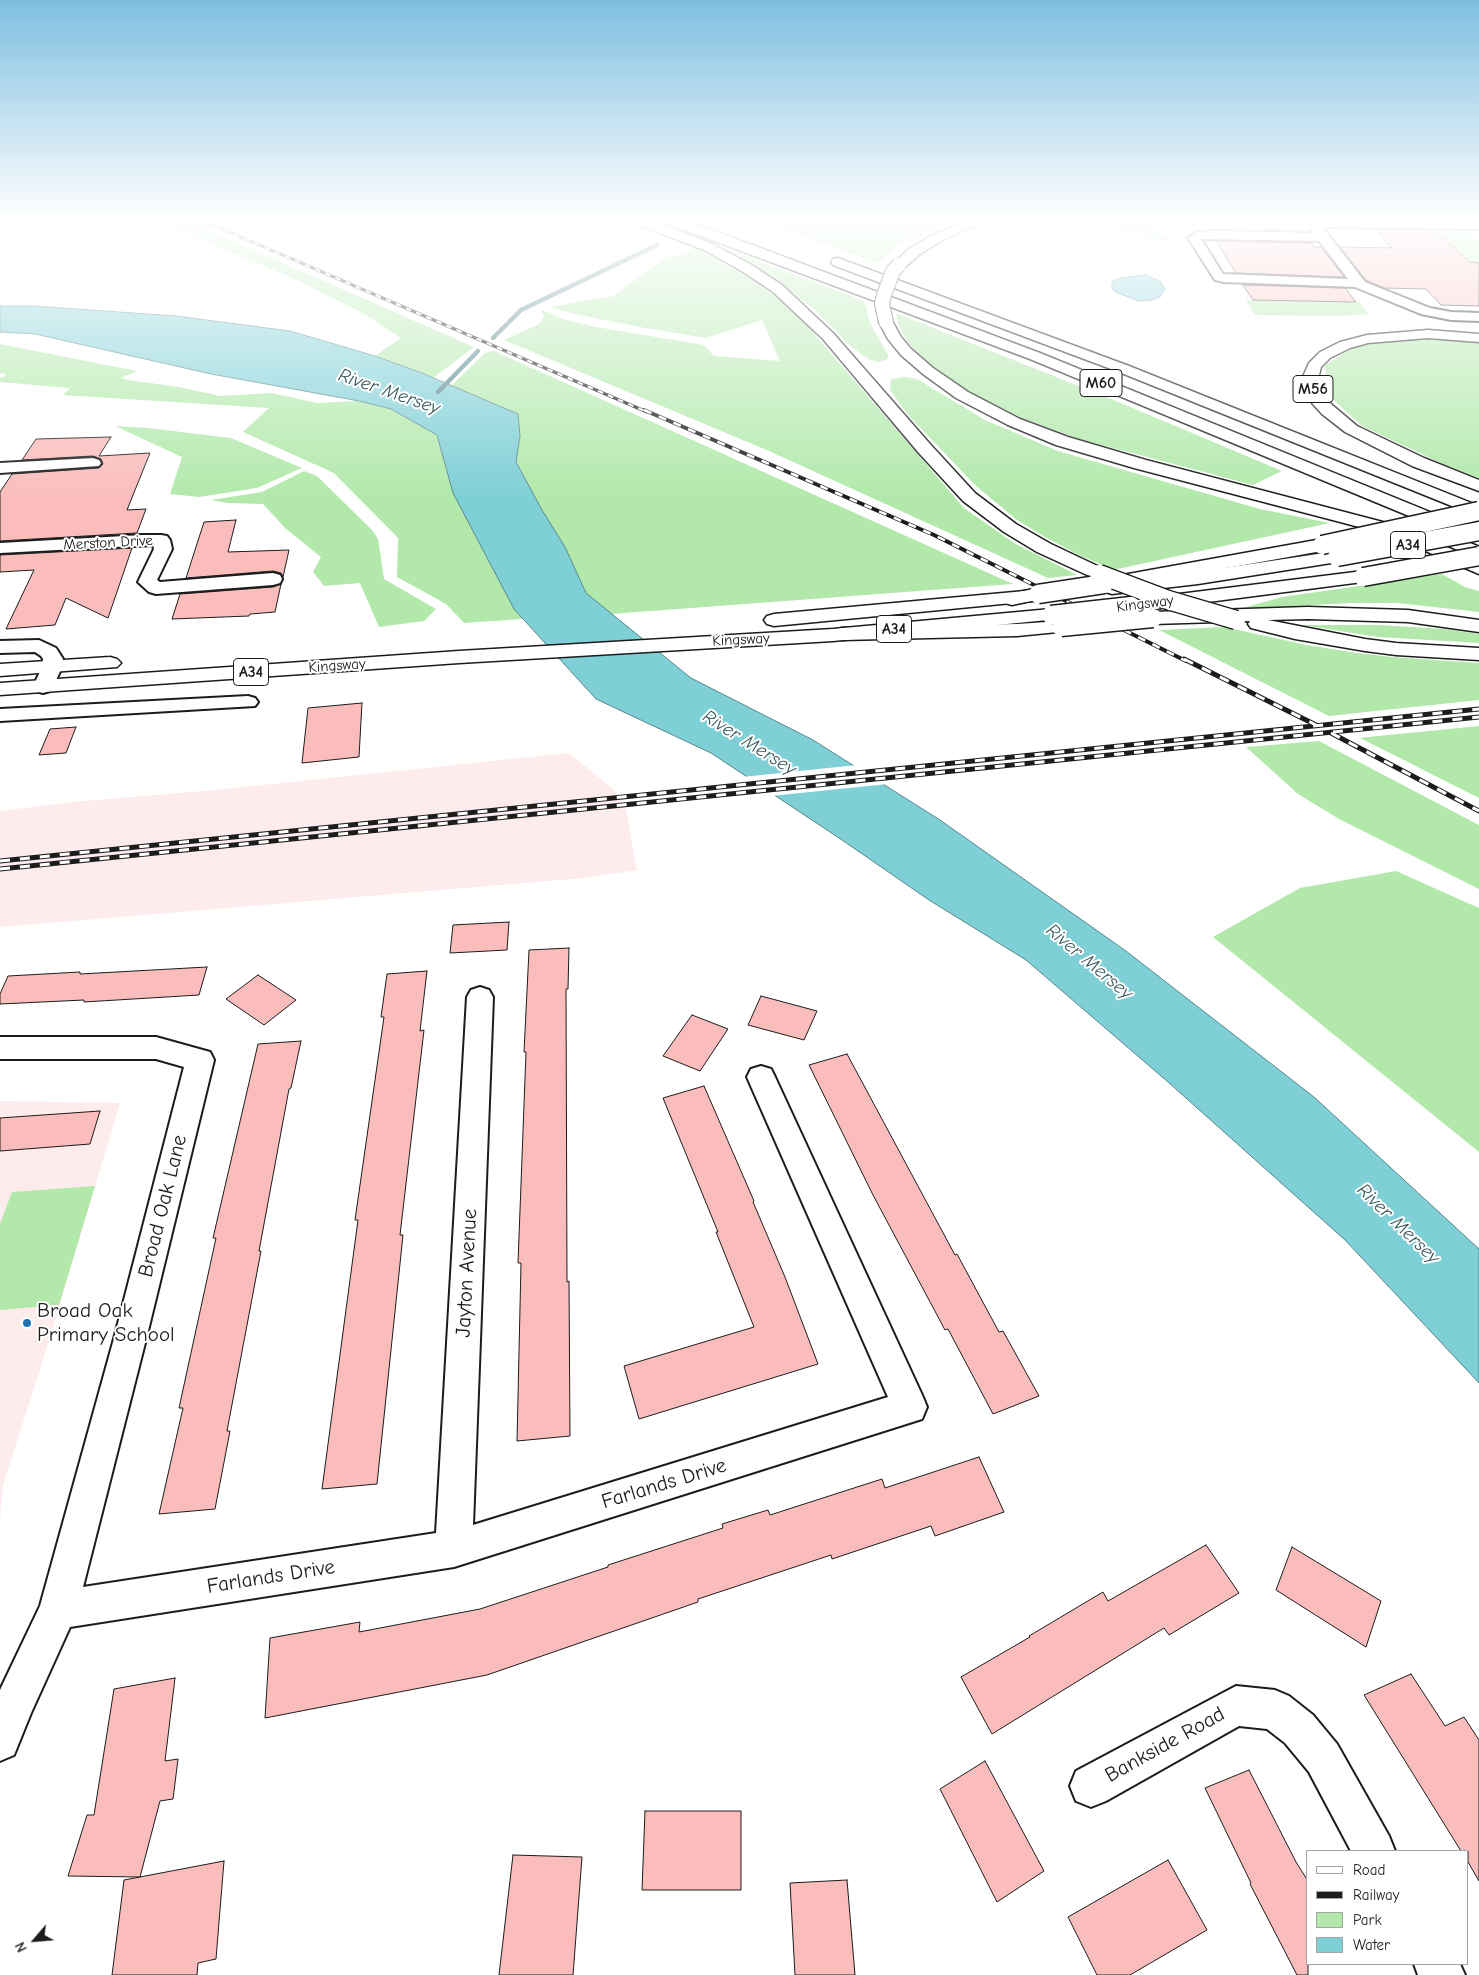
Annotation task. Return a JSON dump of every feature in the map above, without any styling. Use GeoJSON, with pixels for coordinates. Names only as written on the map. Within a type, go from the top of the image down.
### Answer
{"type":"FeatureCollection","features":[{"type":"Feature","properties":{"kind":"highway"},"geometry":{"type":"LineString","coordinates":[[804,313],[828,336],[969,497],[1010,528],[1060,556],[1132,588],[1212,613],[1295,633],[1396,649],[1479,654]]}},
{"type":"Feature","properties":{"kind":"highway"},"geometry":{"type":"LineString","coordinates":[[884,313],[886,322],[906,352],[928,372],[962,395],[1014,422],[1062,440],[1140,464],[1392,530],[1479,568]]}},
{"type":"Feature","properties":{"kind":"highway","name":"M60"},"geometry":{"type":"LineString","coordinates":[[921,313],[1035,356],[1479,539]]}},
{"type":"Feature","properties":{"kind":"highway","name":"M60"},"geometry":{"type":"LineString","coordinates":[[976,313],[1124,368],[1479,512]]}},
{"type":"Feature","properties":{"kind":"highway","name":"M56"},"geometry":{"type":"LineString","coordinates":[[1479,338],[1415,335],[1362,340],[1345,345],[1325,355],[1314,366],[1310,378],[1318,400],[1328,411],[1352,429],[1418,462],[1479,486]]}},
{"type":"Feature","properties":{"kind":"highway"},"geometry":{"type":"LineString","coordinates":[[1330,551],[1479,512]]}},
{"type":"Feature","properties":{"kind":"highway","name":"Kingsway"},"geometry":{"type":"LineString","coordinates":[[0,690],[458,650],[735,632],[1107,586],[1198,578],[1330,551],[1479,531]]}},
{"type":"Feature","properties":{"kind":"highway","name":"Kingsway"},"geometry":{"type":"LineString","coordinates":[[735,632],[842,634],[1017,630],[1131,606],[1363,577],[1479,556]]}},
{"type":"Feature","properties":{"kind":"highway"},"geometry":{"type":"LineString","coordinates":[[1056,621],[1202,616],[1364,614],[1408,616],[1479,626]]}},
{"type":"Feature","properties":{"kind":"highway","name":"Kingsway"},"geometry":{"type":"LineString","coordinates":[[0,670],[289,650],[458,650]]}},
{"type":"Feature","properties":{"kind":"street"},"geometry":{"type":"LineString","coordinates":[[1437,313],[1479,317]]}},
{"type":"Feature","properties":{"kind":"street"},"geometry":{"type":"LineString","coordinates":[[0,468],[93,463]]}},
{"type":"Feature","properties":{"kind":"street","name":"Merston Drive"},"geometry":{"type":"LineString","coordinates":[[0,548],[161,540],[163,549],[147,582],[156,588],[273,579]]}},
{"type":"Feature","properties":{"kind":"street"},"geometry":{"type":"LineString","coordinates":[[0,647],[39,646],[49,652],[53,659],[44,687]]}},
{"type":"Feature","properties":{"kind":"street"},"geometry":{"type":"LineString","coordinates":[[0,715],[248,702]]}},
{"type":"Feature","properties":{"kind":"street","name":"Jayton Avenue"},"geometry":{"type":"LineString","coordinates":[[454,1549],[480,997]]}},
{"type":"Feature","properties":{"kind":"street","name":"Broad Oak Lane"},"geometry":{"type":"LineString","coordinates":[[0,1048],[156,1048],[200,1060],[131,1335],[58,1610],[13,1706],[0,1741]]}},
{"type":"Feature","properties":{"kind":"street","name":"Farlands Drive"},"geometry":{"type":"LineString","coordinates":[[58,1610],[454,1549],[910,1407],[761,1077]]}},
{"type":"Feature","properties":{"kind":"street","name":"Bankside Road"},"geometry":{"type":"LineString","coordinates":[[1091,1786],[1236,1706],[1275,1710],[1299,1729],[1323,1758],[1373,1850]]}},
{"type":"Feature","properties":{"kind":"shaded area"},"geometry":{"type":"Polygon","coordinates":[[[569,753],[614,790],[626,810],[637,870],[584,878],[0,927],[0,811],[73,802],[215,790],[569,753]]]}},
{"type":"Feature","properties":{"kind":"shaded area","name":"Broad Oak Primary School"},"geometry":{"type":"Polygon","coordinates":[[[0,1101],[120,1103],[49,1341],[3,1485],[0,1521],[0,1101]]]}},
{"type":"Feature","properties":{"kind":"green space"},"geometry":{"type":"Polygon","coordinates":[[[363,313],[397,313],[474,347],[433,378],[375,356],[401,338],[363,313]]]}},
{"type":"Feature","properties":{"kind":"green space"},"geometry":{"type":"Polygon","coordinates":[[[542,313],[550,313],[563,319],[596,327],[704,345],[714,356],[780,361],[762,320],[706,338],[572,313],[796,313],[964,508],[1014,543],[1077,575],[1048,578],[769,451],[504,340],[539,324],[544,317],[542,313]]]}},
{"type":"Feature","properties":{"kind":"green space"},"geometry":{"type":"Polygon","coordinates":[[[818,313],[867,313],[870,323],[889,356],[886,360],[879,362],[868,359],[848,344],[818,313]]]}},
{"type":"Feature","properties":{"kind":"green space"},"geometry":{"type":"Polygon","coordinates":[[[896,313],[1121,403],[1282,471],[1253,485],[1079,439],[1020,417],[973,394],[933,368],[915,351],[898,324],[896,313]]]}},
{"type":"Feature","properties":{"kind":"green space"},"geometry":{"type":"Polygon","coordinates":[[[1253,313],[1368,314],[1339,316],[1254,315],[1253,313]]]}},
{"type":"Feature","properties":{"kind":"green space"},"geometry":{"type":"Polygon","coordinates":[[[1395,339],[1479,342],[1479,478],[1443,464],[1362,426],[1327,394],[1325,365],[1350,350],[1395,339]]]}},
{"type":"Feature","properties":{"kind":"green space"},"geometry":{"type":"Polygon","coordinates":[[[0,344],[137,371],[121,378],[128,380],[179,387],[220,396],[272,393],[317,403],[359,401],[391,409],[437,435],[453,493],[514,609],[523,619],[464,623],[446,604],[397,577],[398,538],[334,473],[243,432],[269,408],[63,395],[70,388],[0,382],[0,378],[6,376],[3,373],[0,374],[0,344]]]}},
{"type":"Feature","properties":{"kind":"green space"},"geometry":{"type":"Polygon","coordinates":[[[494,351],[1013,584],[611,614],[586,593],[565,547],[542,510],[516,461],[520,436],[518,414],[450,387],[485,353],[494,351]]]}},
{"type":"Feature","properties":{"kind":"green space"},"geometry":{"type":"Polygon","coordinates":[[[905,377],[917,379],[985,420],[1058,451],[1260,509],[1330,523],[1113,570],[1077,554],[1017,520],[975,485],[909,416],[890,390],[891,379],[905,377]]]}},
{"type":"Feature","properties":{"kind":"green space"},"geometry":{"type":"Polygon","coordinates":[[[115,426],[231,438],[302,468],[257,488],[199,497],[170,494],[182,457],[115,426]]]}},
{"type":"Feature","properties":{"kind":"green space"},"geometry":{"type":"Polygon","coordinates":[[[304,471],[317,476],[372,530],[378,539],[384,579],[436,609],[424,621],[379,627],[360,583],[324,586],[313,572],[321,557],[286,529],[263,504],[227,503],[211,500],[262,492],[304,471]]]}},
{"type":"Feature","properties":{"kind":"green space"},"geometry":{"type":"Polygon","coordinates":[[[1442,574],[1465,587],[1479,591],[1479,612],[1398,603],[1351,603],[1239,609],[1282,597],[1442,574]]]}},
{"type":"Feature","properties":{"kind":"green space"},"geometry":{"type":"Polygon","coordinates":[[[1302,625],[1378,625],[1444,629],[1479,634],[1479,643],[1378,637],[1302,625]]]}},
{"type":"Feature","properties":{"kind":"green space"},"geometry":{"type":"Polygon","coordinates":[[[1224,627],[1307,645],[1357,653],[1479,663],[1479,700],[1329,716],[1159,630],[1224,627]]]}},
{"type":"Feature","properties":{"kind":"green space"},"geometry":{"type":"Polygon","coordinates":[[[1479,726],[1479,798],[1360,738],[1368,737],[1479,726]]]}},
{"type":"Feature","properties":{"kind":"green space"},"geometry":{"type":"Polygon","coordinates":[[[1319,741],[1479,825],[1479,889],[1339,819],[1298,794],[1246,747],[1319,741]]]}},
{"type":"Feature","properties":{"kind":"green space"},"geometry":{"type":"Polygon","coordinates":[[[1396,871],[1479,908],[1479,1152],[1213,937],[1300,888],[1396,871]]]}},
{"type":"Feature","properties":{"kind":"green space"},"geometry":{"type":"Polygon","coordinates":[[[95,1186],[59,1305],[0,1310],[0,1224],[12,1192],[95,1186]]]}},
{"type":"Feature","properties":{"kind":"water","name":"River Mersey"},"geometry":{"type":"Polygon","coordinates":[[[0,313],[135,313],[176,316],[290,331],[375,356],[422,373],[518,414],[520,436],[516,462],[565,547],[586,593],[691,678],[813,740],[940,820],[1126,951],[1314,1097],[1479,1249],[1479,1383],[1345,1240],[1168,1082],[1026,960],[929,900],[711,753],[596,699],[514,609],[453,493],[437,435],[391,409],[359,401],[211,374],[35,334],[0,332],[0,313]]]}},
{"type":"Feature","properties":{"kind":"pier"},"geometry":{"type":"Polygon","coordinates":[[[857,765],[888,784],[771,796],[742,777],[857,765]]]}},
{"type":"Feature","properties":{"kind":"building"},"geometry":{"type":"Polygon","coordinates":[[[111,437],[99,456],[150,453],[127,510],[146,509],[137,533],[0,541],[0,492],[12,474],[99,468],[103,464],[101,459],[93,456],[22,460],[36,439],[111,437]]]}},
{"type":"Feature","properties":{"kind":"building"},"geometry":{"type":"Polygon","coordinates":[[[236,520],[228,552],[289,550],[283,577],[281,573],[273,571],[186,578],[204,522],[236,520]]]}},
{"type":"Feature","properties":{"kind":"building"},"geometry":{"type":"Polygon","coordinates":[[[132,548],[108,618],[66,598],[55,625],[6,629],[34,570],[0,572],[0,555],[132,548]]]}},
{"type":"Feature","properties":{"kind":"building"},"geometry":{"type":"Polygon","coordinates":[[[281,584],[275,612],[250,614],[249,616],[172,619],[180,594],[273,587],[281,584]]]}},
{"type":"Feature","properties":{"kind":"building"},"geometry":{"type":"Polygon","coordinates":[[[362,703],[359,757],[302,763],[308,708],[362,703]]]}},
{"type":"Feature","properties":{"kind":"building"},"geometry":{"type":"Polygon","coordinates":[[[76,727],[66,753],[39,755],[50,729],[76,727]]]}},
{"type":"Feature","properties":{"kind":"building"},"geometry":{"type":"Polygon","coordinates":[[[509,922],[507,950],[450,953],[453,925],[509,922]]]}},
{"type":"Feature","properties":{"kind":"building"},"geometry":{"type":"Polygon","coordinates":[[[569,948],[568,989],[566,989],[567,1282],[569,1281],[570,1436],[517,1441],[521,1263],[518,1263],[529,950],[569,948]]]}},
{"type":"Feature","properties":{"kind":"building"},"geometry":{"type":"Polygon","coordinates":[[[207,967],[199,995],[84,1002],[84,1000],[0,1004],[0,994],[8,976],[207,967]]]}},
{"type":"Feature","properties":{"kind":"building"},"geometry":{"type":"Polygon","coordinates":[[[427,971],[420,1031],[424,1030],[400,1235],[403,1235],[377,1484],[322,1489],[358,1220],[355,1220],[384,1017],[381,1017],[387,974],[427,971]]]}},
{"type":"Feature","properties":{"kind":"building"},"geometry":{"type":"Polygon","coordinates":[[[258,975],[296,1000],[264,1025],[226,999],[258,975]]]}},
{"type":"Feature","properties":{"kind":"building"},"geometry":{"type":"Polygon","coordinates":[[[761,996],[817,1011],[804,1040],[748,1025],[761,996]]]}},
{"type":"Feature","properties":{"kind":"building"},"geometry":{"type":"Polygon","coordinates":[[[692,1015],[728,1029],[700,1071],[663,1056],[692,1015]]]}},
{"type":"Feature","properties":{"kind":"building"},"geometry":{"type":"Polygon","coordinates":[[[301,1041],[291,1088],[289,1089],[259,1251],[261,1251],[227,1431],[230,1431],[215,1509],[159,1514],[183,1408],[179,1408],[216,1238],[213,1238],[258,1044],[301,1041]]]}},
{"type":"Feature","properties":{"kind":"building"},"geometry":{"type":"Polygon","coordinates":[[[847,1054],[955,1255],[957,1254],[999,1332],[1003,1331],[1039,1396],[993,1414],[948,1329],[945,1330],[873,1195],[809,1065],[847,1054]]]}},
{"type":"Feature","properties":{"kind":"building"},"geometry":{"type":"Polygon","coordinates":[[[704,1086],[754,1201],[818,1364],[639,1419],[624,1366],[754,1327],[716,1232],[718,1232],[663,1098],[704,1086]]]}},
{"type":"Feature","properties":{"kind":"building"},"geometry":{"type":"Polygon","coordinates":[[[100,1111],[90,1144],[0,1151],[0,1118],[100,1111]]]}},
{"type":"Feature","properties":{"kind":"building"},"geometry":{"type":"Polygon","coordinates":[[[979,1457],[1004,1512],[935,1536],[931,1526],[832,1559],[831,1555],[698,1599],[698,1602],[487,1675],[265,1718],[270,1638],[360,1622],[359,1632],[480,1609],[723,1528],[722,1524],[768,1510],[770,1515],[882,1479],[885,1488],[979,1457]]]}},
{"type":"Feature","properties":{"kind":"building"},"geometry":{"type":"Polygon","coordinates":[[[1206,1545],[1239,1593],[1169,1635],[1164,1628],[992,1734],[961,1677],[1103,1592],[1108,1601],[1206,1545]]]}},
{"type":"Feature","properties":{"kind":"building"},"geometry":{"type":"Polygon","coordinates":[[[1292,1547],[1381,1601],[1366,1647],[1276,1590],[1292,1547]]]}},
{"type":"Feature","properties":{"kind":"building"},"geometry":{"type":"Polygon","coordinates":[[[1411,1674],[1445,1726],[1464,1717],[1479,1740],[1479,1881],[1469,1864],[1469,1850],[1460,1850],[1364,1695],[1411,1674]]]}},
{"type":"Feature","properties":{"kind":"building"},"geometry":{"type":"Polygon","coordinates":[[[175,1678],[165,1761],[178,1759],[173,1799],[160,1801],[140,1877],[68,1876],[87,1815],[94,1815],[114,1689],[175,1678]]]}},
{"type":"Feature","properties":{"kind":"building"},"geometry":{"type":"Polygon","coordinates":[[[985,1761],[1044,1871],[997,1902],[940,1789],[985,1761]]]}},
{"type":"Feature","properties":{"kind":"building"},"geometry":{"type":"Polygon","coordinates":[[[1249,1770],[1306,1878],[1306,1965],[1308,1965],[1308,1975],[1297,1975],[1250,1884],[1205,1788],[1249,1770]]]}},
{"type":"Feature","properties":{"kind":"building"},"geometry":{"type":"Polygon","coordinates":[[[645,1811],[741,1811],[741,1890],[642,1890],[645,1811]]]}},
{"type":"Feature","properties":{"kind":"building"},"geometry":{"type":"Polygon","coordinates":[[[513,1855],[582,1857],[573,1975],[499,1975],[513,1855]]]}},
{"type":"Feature","properties":{"kind":"building"},"geometry":{"type":"Polygon","coordinates":[[[1168,1860],[1207,1930],[1130,1975],[1097,1975],[1068,1917],[1168,1860]]]}},
{"type":"Feature","properties":{"kind":"building"},"geometry":{"type":"Polygon","coordinates":[[[224,1861],[216,1959],[198,1963],[197,1975],[112,1975],[124,1880],[224,1861]]]}},
{"type":"Feature","properties":{"kind":"building"},"geometry":{"type":"Polygon","coordinates":[[[847,1880],[855,1975],[795,1975],[790,1883],[847,1880]]]}},
{"type":"Feature","properties":{"kind":"waterway"},"geometry":{"type":"LineString","coordinates":[[493,338],[518,313]]}},
{"type":"Feature","properties":{"kind":"waterway","name":"River Mersey"},"geometry":{"type":"LineString","coordinates":[[438,392],[478,351]]}},
{"type":"Feature","properties":{"kind":"railway"},"geometry":{"type":"LineString","coordinates":[[418,313],[647,412]]}},
{"type":"Feature","properties":{"kind":"railway"},"geometry":{"type":"LineString","coordinates":[[644,410],[934,535],[1186,661]]}},
{"type":"Feature","properties":{"kind":"railway"},"geometry":{"type":"LineString","coordinates":[[1184,659],[1316,725]]}},
{"type":"Feature","properties":{"kind":"railway"},"geometry":{"type":"LineString","coordinates":[[0,861],[1479,709]]}},
{"type":"Feature","properties":{"kind":"railway"},"geometry":{"type":"LineString","coordinates":[[0,869],[1479,717]]}},
{"type":"Feature","properties":{"kind":"railway"},"geometry":{"type":"LineString","coordinates":[[1331,733],[1479,811]]}},
{"type":"Feature","properties":{"kind":"place","name":"Broad Oak Primary School"},"geometry":{"type":"Point","coordinates":[27,1323]}}]}
